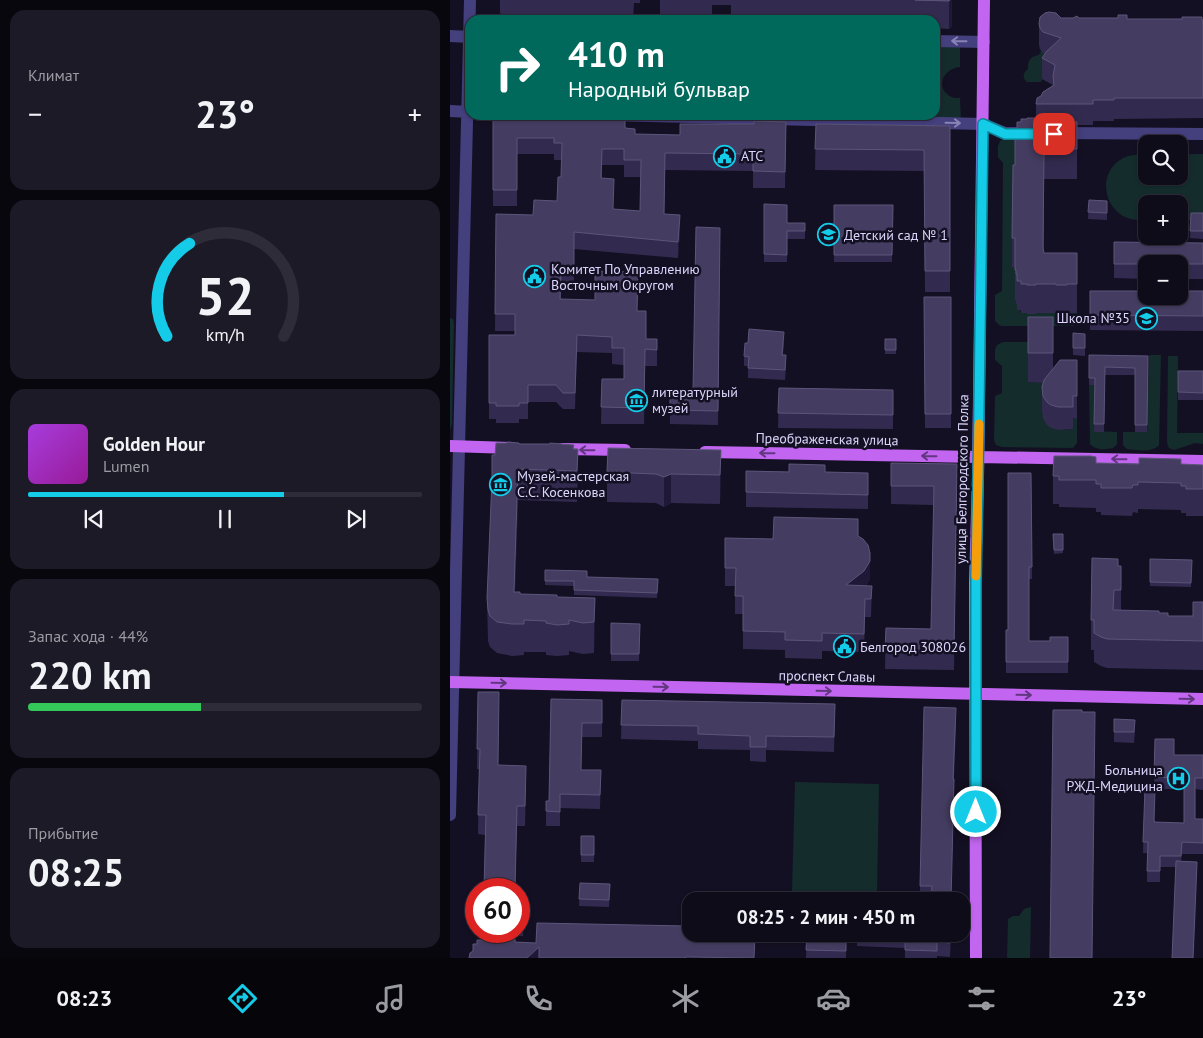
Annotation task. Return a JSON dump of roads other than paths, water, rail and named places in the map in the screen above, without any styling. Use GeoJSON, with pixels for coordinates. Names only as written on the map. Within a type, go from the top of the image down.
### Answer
{"type":"FeatureCollection","features":[{"type":"Feature","properties":{"kind":"main road","name":"улица Белгородского Полка"},"geometry":{"type":"LineString","coordinates":[[976,958],[976,583],[984,0]]}},
{"type":"Feature","properties":{"kind":"main road"},"geometry":{"type":"LineString","coordinates":[[454,447],[524,448]]}},
{"type":"Feature","properties":{"kind":"main road"},"geometry":{"type":"LineString","coordinates":[[553,449],[637,450]]}},
{"type":"Feature","properties":{"kind":"main road","name":"Преображенская улица"},"geometry":{"type":"LineString","coordinates":[[691,452],[1203,461]]}},
{"type":"Feature","properties":{"kind":"main road","name":"проспект Славы"},"geometry":{"type":"LineString","coordinates":[[452,682],[1203,699]]}},
{"type":"Feature","properties":{"kind":"street"},"geometry":{"type":"LineString","coordinates":[[470,0],[470,15]]}},
{"type":"Feature","properties":{"kind":"street"},"geometry":{"type":"LineString","coordinates":[[450,36],[465,36]]}},
{"type":"Feature","properties":{"kind":"street"},"geometry":{"type":"LineString","coordinates":[[940,41],[984,42]]}},
{"type":"Feature","properties":{"kind":"street"},"geometry":{"type":"LineString","coordinates":[[450,112],[465,112]]}},
{"type":"Feature","properties":{"kind":"street"},"geometry":{"type":"LineString","coordinates":[[450,815],[454,447],[468,120]]}},
{"type":"Feature","properties":{"kind":"street"},"geometry":{"type":"LineString","coordinates":[[816,120],[983,124],[1005,134],[1203,134]]}},
{"type":"Feature","properties":{"kind":"place","name":"АТС"},"geometry":{"type":"Point","coordinates":[725,156]}},
{"type":"Feature","properties":{"kind":"place","name":"Детский сад № 1"},"geometry":{"type":"Point","coordinates":[828,235]}},
{"type":"Feature","properties":{"kind":"place","name":"Комитет По Управлению Восточным Округом"},"geometry":{"type":"Point","coordinates":[535,277]}},
{"type":"Feature","properties":{"kind":"place","name":"Школа №35"},"geometry":{"type":"Point","coordinates":[1146,318]}},
{"type":"Feature","properties":{"kind":"place","name":"литературный музей"},"geometry":{"type":"Point","coordinates":[636,400]}},
{"type":"Feature","properties":{"kind":"place","name":"Музей-мастерская С.С. Косенкова"},"geometry":{"type":"Point","coordinates":[501,484]}},
{"type":"Feature","properties":{"kind":"place","name":"Белгород 308026"},"geometry":{"type":"Point","coordinates":[844,647]}},
{"type":"Feature","properties":{"kind":"place","name":"Больница РЖД-Медицина"},"geometry":{"type":"Point","coordinates":[1179,778]}}]}
